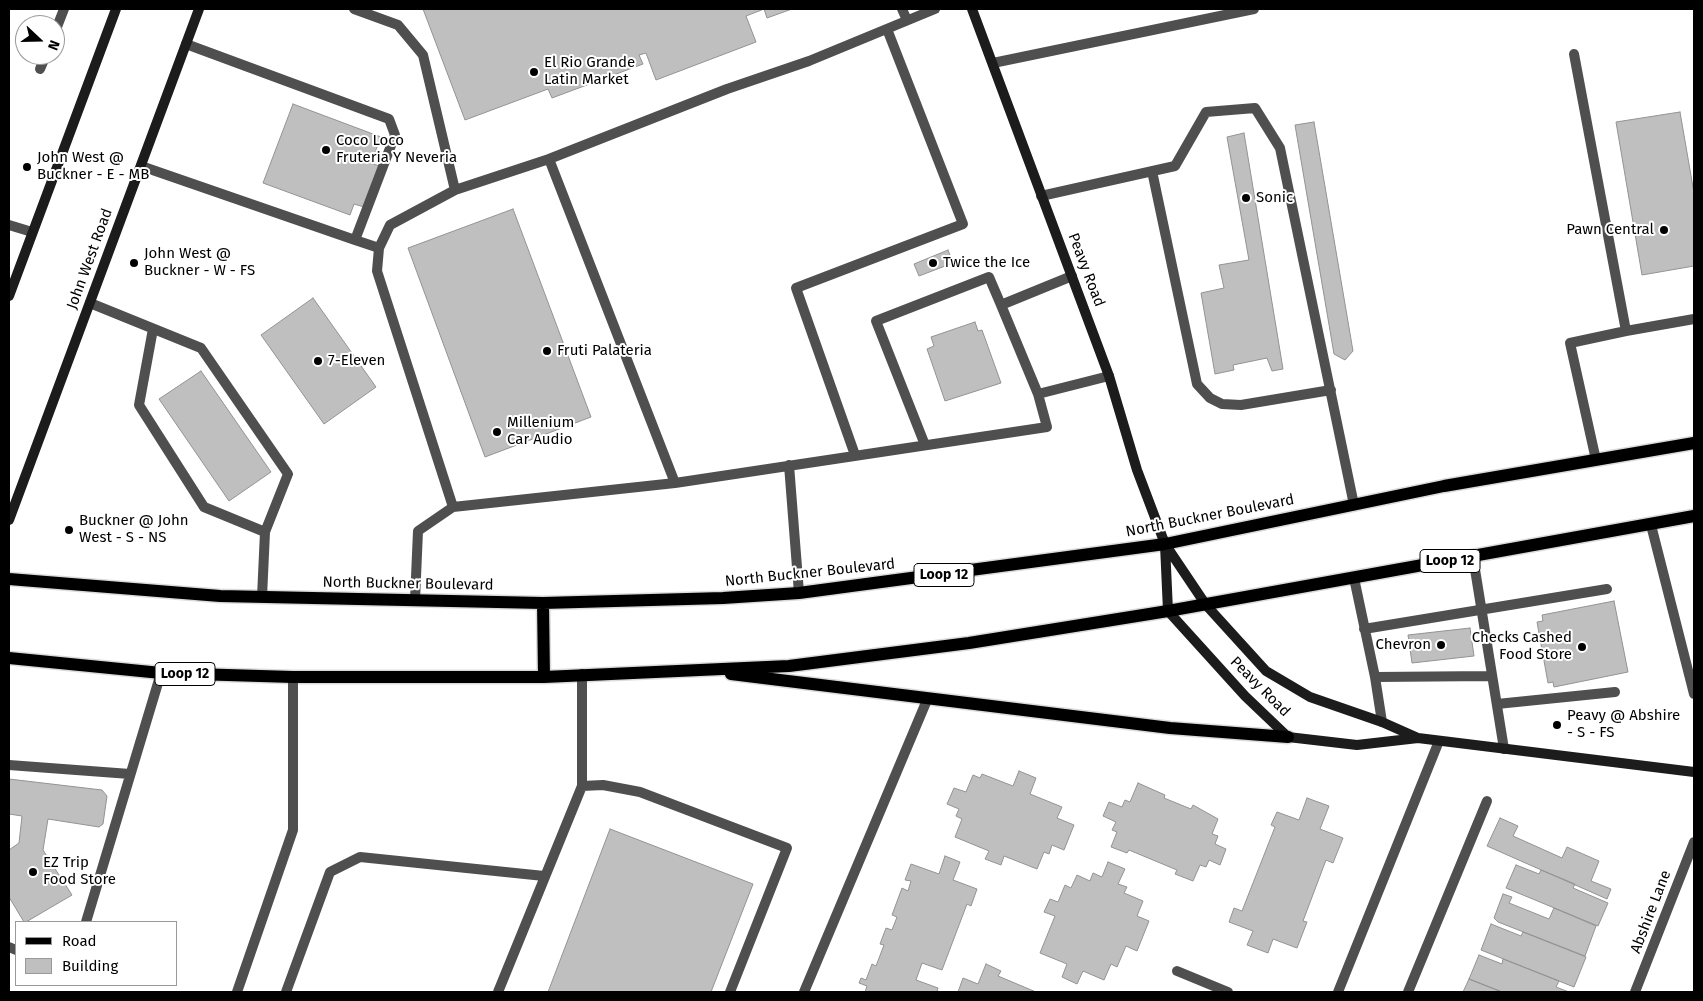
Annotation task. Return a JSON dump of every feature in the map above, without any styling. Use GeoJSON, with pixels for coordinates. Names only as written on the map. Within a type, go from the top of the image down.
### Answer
{"type":"FeatureCollection","features":[{"type":"Feature","properties":{"kind":"main road","name":"North Buckner Boulevard"},"geometry":{"type":"LineString","coordinates":[[9,579],[220,596],[543,604],[723,598],[799,593],[1165,544],[1444,486],[1694,443]]}},
{"type":"Feature","properties":{"kind":"main road","name":"Loop 12"},"geometry":{"type":"LineString","coordinates":[[9,659],[161,673],[294,677],[544,676],[788,666],[969,643],[1206,605],[1694,516]]}},
{"type":"Feature","properties":{"kind":"main road"},"geometry":{"type":"LineString","coordinates":[[543,604],[544,676]]}},
{"type":"Feature","properties":{"kind":"main road"},"geometry":{"type":"LineString","coordinates":[[696,670],[927,700],[1170,728],[1288,737]]}},
{"type":"Feature","properties":{"kind":"street"},"geometry":{"type":"LineString","coordinates":[[9,296],[116,9]]}},
{"type":"Feature","properties":{"kind":"street","name":"John West Road"},"geometry":{"type":"LineString","coordinates":[[9,520],[199,9]]}},
{"type":"Feature","properties":{"kind":"street"},"geometry":{"type":"LineString","coordinates":[[354,9],[398,25],[423,55],[455,190]]}},
{"type":"Feature","properties":{"kind":"street"},"geometry":{"type":"LineString","coordinates":[[902,9],[907,20]]}},
{"type":"Feature","properties":{"kind":"street"},"geometry":{"type":"LineString","coordinates":[[453,507],[377,270],[378,248],[390,225],[455,190],[549,159],[727,89],[809,61],[935,9]]}},
{"type":"Feature","properties":{"kind":"street","name":"Peavy Road"},"geometry":{"type":"LineString","coordinates":[[972,9],[1109,376],[1137,470],[1165,544],[1206,605],[1266,670],[1310,697],[1382,722],[1418,738]]}},
{"type":"Feature","properties":{"kind":"street"},"geometry":{"type":"LineString","coordinates":[[993,63],[1254,9]]}},
{"type":"Feature","properties":{"kind":"street"},"geometry":{"type":"LineString","coordinates":[[855,455],[796,288],[963,224],[887,28]]}},
{"type":"Feature","properties":{"kind":"street"},"geometry":{"type":"LineString","coordinates":[[186,44],[388,118],[395,135],[355,240]]}},
{"type":"Feature","properties":{"kind":"street"},"geometry":{"type":"LineString","coordinates":[[1574,54],[1626,331]]}},
{"type":"Feature","properties":{"kind":"street"},"geometry":{"type":"LineString","coordinates":[[40,69],[42,65]]}},
{"type":"Feature","properties":{"kind":"street"},"geometry":{"type":"LineString","coordinates":[[1041,196],[1175,166],[1206,112],[1255,108],[1280,148],[1354,504]]}},
{"type":"Feature","properties":{"kind":"street"},"geometry":{"type":"LineString","coordinates":[[549,159],[675,483]]}},
{"type":"Feature","properties":{"kind":"street"},"geometry":{"type":"LineString","coordinates":[[141,166],[378,248]]}},
{"type":"Feature","properties":{"kind":"street"},"geometry":{"type":"LineString","coordinates":[[1152,171],[1197,384],[1210,398],[1222,404],[1241,405],[1331,390]]}},
{"type":"Feature","properties":{"kind":"street"},"geometry":{"type":"LineString","coordinates":[[9,225],[32,232]]}},
{"type":"Feature","properties":{"kind":"street"},"geometry":{"type":"LineString","coordinates":[[1001,304],[1072,276]]}},
{"type":"Feature","properties":{"kind":"street"},"geometry":{"type":"LineString","coordinates":[[415,600],[418,531],[453,507],[675,483],[1047,427],[1038,394],[989,277],[876,321],[925,445]]}},
{"type":"Feature","properties":{"kind":"street"},"geometry":{"type":"LineString","coordinates":[[90,303],[201,348],[288,474],[265,532],[262,597]]}},
{"type":"Feature","properties":{"kind":"street"},"geometry":{"type":"LineString","coordinates":[[1596,460],[1570,343],[1694,319]]}},
{"type":"Feature","properties":{"kind":"street"},"geometry":{"type":"LineString","coordinates":[[153,329],[139,405],[204,507],[265,532]]}},
{"type":"Feature","properties":{"kind":"street"},"geometry":{"type":"LineString","coordinates":[[1038,394],[1109,376]]}},
{"type":"Feature","properties":{"kind":"street"},"geometry":{"type":"LineString","coordinates":[[789,465],[799,593]]}},
{"type":"Feature","properties":{"kind":"street"},"geometry":{"type":"LineString","coordinates":[[1651,525],[1694,694]]}},
{"type":"Feature","properties":{"kind":"street","name":"Peavy Road"},"geometry":{"type":"LineString","coordinates":[[1165,544],[1168,611],[1245,696],[1288,737],[1357,745],[1418,738],[1694,772]]}},
{"type":"Feature","properties":{"kind":"street"},"geometry":{"type":"LineString","coordinates":[[1473,557],[1504,749]]}},
{"type":"Feature","properties":{"kind":"street"},"geometry":{"type":"LineString","coordinates":[[1354,578],[1375,677],[1382,722]]}},
{"type":"Feature","properties":{"kind":"street"},"geometry":{"type":"LineString","coordinates":[[1364,628],[1432,619],[1607,589]]}},
{"type":"Feature","properties":{"kind":"street"},"geometry":{"type":"LineString","coordinates":[[86,921],[161,673]]}},
{"type":"Feature","properties":{"kind":"street"},"geometry":{"type":"LineString","coordinates":[[498,992],[582,786],[582,674]]}},
{"type":"Feature","properties":{"kind":"street"},"geometry":{"type":"LineString","coordinates":[[1375,677],[1492,676]]}},
{"type":"Feature","properties":{"kind":"street"},"geometry":{"type":"LineString","coordinates":[[236,992],[294,830],[294,677]]}},
{"type":"Feature","properties":{"kind":"street"},"geometry":{"type":"LineString","coordinates":[[1497,704],[1616,692]]}},
{"type":"Feature","properties":{"kind":"street"},"geometry":{"type":"LineString","coordinates":[[804,992],[927,700]]}},
{"type":"Feature","properties":{"kind":"street"},"geometry":{"type":"LineString","coordinates":[[1338,992],[1439,741]]}},
{"type":"Feature","properties":{"kind":"street"},"geometry":{"type":"LineString","coordinates":[[9,764],[130,774]]}},
{"type":"Feature","properties":{"kind":"street"},"geometry":{"type":"LineString","coordinates":[[582,786],[603,785],[640,792],[787,848],[730,992]]}},
{"type":"Feature","properties":{"kind":"street"},"geometry":{"type":"LineString","coordinates":[[1408,992],[1487,801]]}},
{"type":"Feature","properties":{"kind":"street","name":"Abshire Lane"},"geometry":{"type":"LineString","coordinates":[[1635,992],[1694,842]]}},
{"type":"Feature","properties":{"kind":"street"},"geometry":{"type":"LineString","coordinates":[[286,992],[330,872],[360,857],[544,876]]}},
{"type":"Feature","properties":{"kind":"street"},"geometry":{"type":"LineString","coordinates":[[1177,971],[1228,992]]}},
{"type":"Feature","properties":{"kind":"building","name":"El Rio Grande Latin Market"},"geometry":{"type":"Polygon","coordinates":[[[423,9],[764,9],[746,16],[756,42],[656,80],[646,53],[639,55],[643,64],[552,98],[548,89],[465,120],[423,9]]]}},
{"type":"Feature","properties":{"kind":"building"},"geometry":{"type":"Polygon","coordinates":[[[764,9],[792,9],[767,18],[764,9]]]}},
{"type":"Feature","properties":{"kind":"building","name":"Coco Loco Fruteria Y Neveria"},"geometry":{"type":"Polygon","coordinates":[[[293,104],[381,137],[371,163],[379,166],[364,207],[354,204],[350,215],[263,183],[293,104]]]}},
{"type":"Feature","properties":{"kind":"building","name":"Pawn Central"},"geometry":{"type":"Polygon","coordinates":[[[1680,112],[1694,193],[1694,266],[1642,275],[1616,122],[1680,112]]]}},
{"type":"Feature","properties":{"kind":"building"},"geometry":{"type":"Polygon","coordinates":[[[1314,122],[1353,351],[1345,360],[1334,354],[1295,125],[1314,122]]]}},
{"type":"Feature","properties":{"kind":"building","name":"Sonic"},"geometry":{"type":"Polygon","coordinates":[[[1244,133],[1283,369],[1272,371],[1267,358],[1233,365],[1234,370],[1215,374],[1201,293],[1224,288],[1219,265],[1249,260],[1227,137],[1244,133]]]}},
{"type":"Feature","properties":{"kind":"building"},"geometry":{"type":"Polygon","coordinates":[[[513,209],[591,417],[485,457],[408,248],[513,209]]]}},
{"type":"Feature","properties":{"kind":"building","name":"Twice the Ice"},"geometry":{"type":"Polygon","coordinates":[[[948,250],[953,263],[919,276],[914,264],[948,250]]]}},
{"type":"Feature","properties":{"kind":"building","name":"7-Eleven"},"geometry":{"type":"Polygon","coordinates":[[[313,298],[376,387],[324,424],[261,335],[313,298]]]}},
{"type":"Feature","properties":{"kind":"building"},"geometry":{"type":"Polygon","coordinates":[[[975,322],[978,331],[982,330],[1001,383],[945,401],[927,349],[934,346],[931,337],[975,322]]]}},
{"type":"Feature","properties":{"kind":"building"},"geometry":{"type":"Polygon","coordinates":[[[201,371],[271,472],[229,501],[159,399],[201,371]]]}},
{"type":"Feature","properties":{"kind":"building","name":"Checks Cashed Food Store"},"geometry":{"type":"Polygon","coordinates":[[[1614,601],[1628,672],[1554,687],[1553,682],[1548,683],[1537,622],[1543,621],[1542,615],[1614,601]]]}},
{"type":"Feature","properties":{"kind":"building","name":"Chevron"},"geometry":{"type":"Polygon","coordinates":[[[1470,628],[1474,656],[1412,663],[1408,635],[1470,628]]]}},
{"type":"Feature","properties":{"kind":"building"},"geometry":{"type":"Polygon","coordinates":[[[1019,771],[1036,778],[1030,794],[1062,807],[1057,818],[1074,825],[1064,850],[1052,845],[1049,854],[1044,852],[1037,869],[1004,856],[1001,865],[985,859],[989,851],[955,837],[962,819],[956,816],[959,809],[947,804],[954,788],[966,792],[973,775],[980,778],[982,774],[1013,786],[1019,771]]]}},
{"type":"Feature","properties":{"kind":"building","name":"EZ Trip Food Store"},"geometry":{"type":"Polygon","coordinates":[[[9,779],[102,790],[107,796],[103,824],[99,827],[48,819],[43,850],[72,895],[28,921],[23,921],[9,897],[9,850],[19,843],[22,816],[9,814],[9,779]]]}},
{"type":"Feature","properties":{"kind":"building"},"geometry":{"type":"Polygon","coordinates":[[[1138,783],[1165,795],[1164,798],[1191,809],[1193,805],[1218,819],[1212,834],[1218,836],[1215,844],[1226,849],[1220,865],[1209,860],[1206,867],[1200,865],[1193,881],[1175,874],[1177,870],[1129,850],[1127,853],[1111,847],[1117,832],[1112,830],[1116,822],[1103,816],[1109,802],[1122,807],[1125,800],[1130,802],[1138,783]]]}},
{"type":"Feature","properties":{"kind":"building"},"geometry":{"type":"Polygon","coordinates":[[[1307,798],[1329,806],[1320,829],[1343,838],[1333,863],[1326,860],[1303,921],[1307,922],[1297,948],[1273,939],[1268,953],[1247,945],[1253,931],[1229,922],[1234,908],[1242,911],[1275,827],[1271,825],[1277,812],[1299,820],[1307,798]]]}},
{"type":"Feature","properties":{"kind":"building"},"geometry":{"type":"Polygon","coordinates":[[[1500,818],[1518,826],[1513,836],[1562,858],[1567,847],[1599,861],[1591,881],[1611,889],[1607,899],[1487,846],[1500,818]]]}},
{"type":"Feature","properties":{"kind":"building"},"geometry":{"type":"Polygon","coordinates":[[[610,829],[753,884],[711,992],[548,992],[610,829]]]}},
{"type":"Feature","properties":{"kind":"building"},"geometry":{"type":"Polygon","coordinates":[[[945,856],[960,862],[953,880],[977,889],[971,906],[967,904],[942,970],[922,963],[916,980],[938,988],[937,992],[865,992],[867,986],[859,983],[861,978],[866,980],[872,964],[876,966],[884,945],[880,944],[886,928],[892,930],[897,917],[892,915],[902,888],[908,891],[911,881],[905,880],[911,864],[939,874],[945,856]]]}},
{"type":"Feature","properties":{"kind":"building"},"geometry":{"type":"Polygon","coordinates":[[[1108,862],[1125,869],[1118,884],[1127,887],[1124,893],[1143,901],[1137,916],[1149,921],[1137,951],[1126,946],[1117,967],[1111,964],[1104,980],[1083,971],[1077,984],[1062,977],[1067,964],[1040,953],[1055,916],[1044,912],[1050,899],[1058,902],[1065,885],[1071,888],[1077,875],[1090,881],[1093,873],[1102,877],[1108,862]]]}},
{"type":"Feature","properties":{"kind":"building"},"geometry":{"type":"Polygon","coordinates":[[[1516,865],[1539,874],[1541,870],[1575,884],[1573,888],[1608,903],[1598,926],[1506,888],[1516,865]]]}},
{"type":"Feature","properties":{"kind":"building"},"geometry":{"type":"Polygon","coordinates":[[[1503,894],[1512,897],[1509,903],[1549,919],[1554,908],[1596,926],[1585,956],[1498,922],[1494,918],[1503,894]]]}},
{"type":"Feature","properties":{"kind":"building"},"geometry":{"type":"Polygon","coordinates":[[[1491,924],[1521,936],[1523,932],[1586,957],[1574,987],[1481,950],[1491,924]]]}},
{"type":"Feature","properties":{"kind":"building"},"geometry":{"type":"Polygon","coordinates":[[[1479,955],[1502,964],[1503,959],[1559,981],[1556,987],[1569,992],[1502,992],[1469,979],[1479,955]]]}},
{"type":"Feature","properties":{"kind":"building"},"geometry":{"type":"Polygon","coordinates":[[[986,964],[1001,971],[998,976],[1036,992],[958,992],[963,978],[978,984],[986,964]]]}},
{"type":"Feature","properties":{"kind":"building"},"geometry":{"type":"Polygon","coordinates":[[[1469,979],[1502,992],[1463,992],[1469,979]]]}},
{"type":"Feature","properties":{"kind":"place","name":"El Rio Grande Latin Market"},"geometry":{"type":"Point","coordinates":[534,72]}},
{"type":"Feature","properties":{"kind":"place","name":"Coco Loco Fruteria Y Neveria"},"geometry":{"type":"Point","coordinates":[326,150]}},
{"type":"Feature","properties":{"kind":"place","name":"John West @ Buckner - E - MB"},"geometry":{"type":"Point","coordinates":[27,167]}},
{"type":"Feature","properties":{"kind":"place","name":"Sonic"},"geometry":{"type":"Point","coordinates":[1246,198]}},
{"type":"Feature","properties":{"kind":"place","name":"Pawn Central"},"geometry":{"type":"Point","coordinates":[1664,230]}},
{"type":"Feature","properties":{"kind":"place","name":"John West @ Buckner - W - FS"},"geometry":{"type":"Point","coordinates":[134,263]}},
{"type":"Feature","properties":{"kind":"place","name":"Twice the Ice"},"geometry":{"type":"Point","coordinates":[933,263]}},
{"type":"Feature","properties":{"kind":"place","name":"Fruti Palateria"},"geometry":{"type":"Point","coordinates":[547,351]}},
{"type":"Feature","properties":{"kind":"place","name":"7-Eleven"},"geometry":{"type":"Point","coordinates":[318,361]}},
{"type":"Feature","properties":{"kind":"place","name":"Millenium Car Audio"},"geometry":{"type":"Point","coordinates":[497,432]}},
{"type":"Feature","properties":{"kind":"place","name":"Buckner @ John West - S - NS"},"geometry":{"type":"Point","coordinates":[69,530]}},
{"type":"Feature","properties":{"kind":"place","name":"Chevron"},"geometry":{"type":"Point","coordinates":[1441,645]}},
{"type":"Feature","properties":{"kind":"place","name":"Checks Cashed Food Store"},"geometry":{"type":"Point","coordinates":[1582,647]}},
{"type":"Feature","properties":{"kind":"place","name":"Peavy @ Abshire - S - FS"},"geometry":{"type":"Point","coordinates":[1557,725]}},
{"type":"Feature","properties":{"kind":"place","name":"EZ Trip Food Store"},"geometry":{"type":"Point","coordinates":[33,872]}}]}
